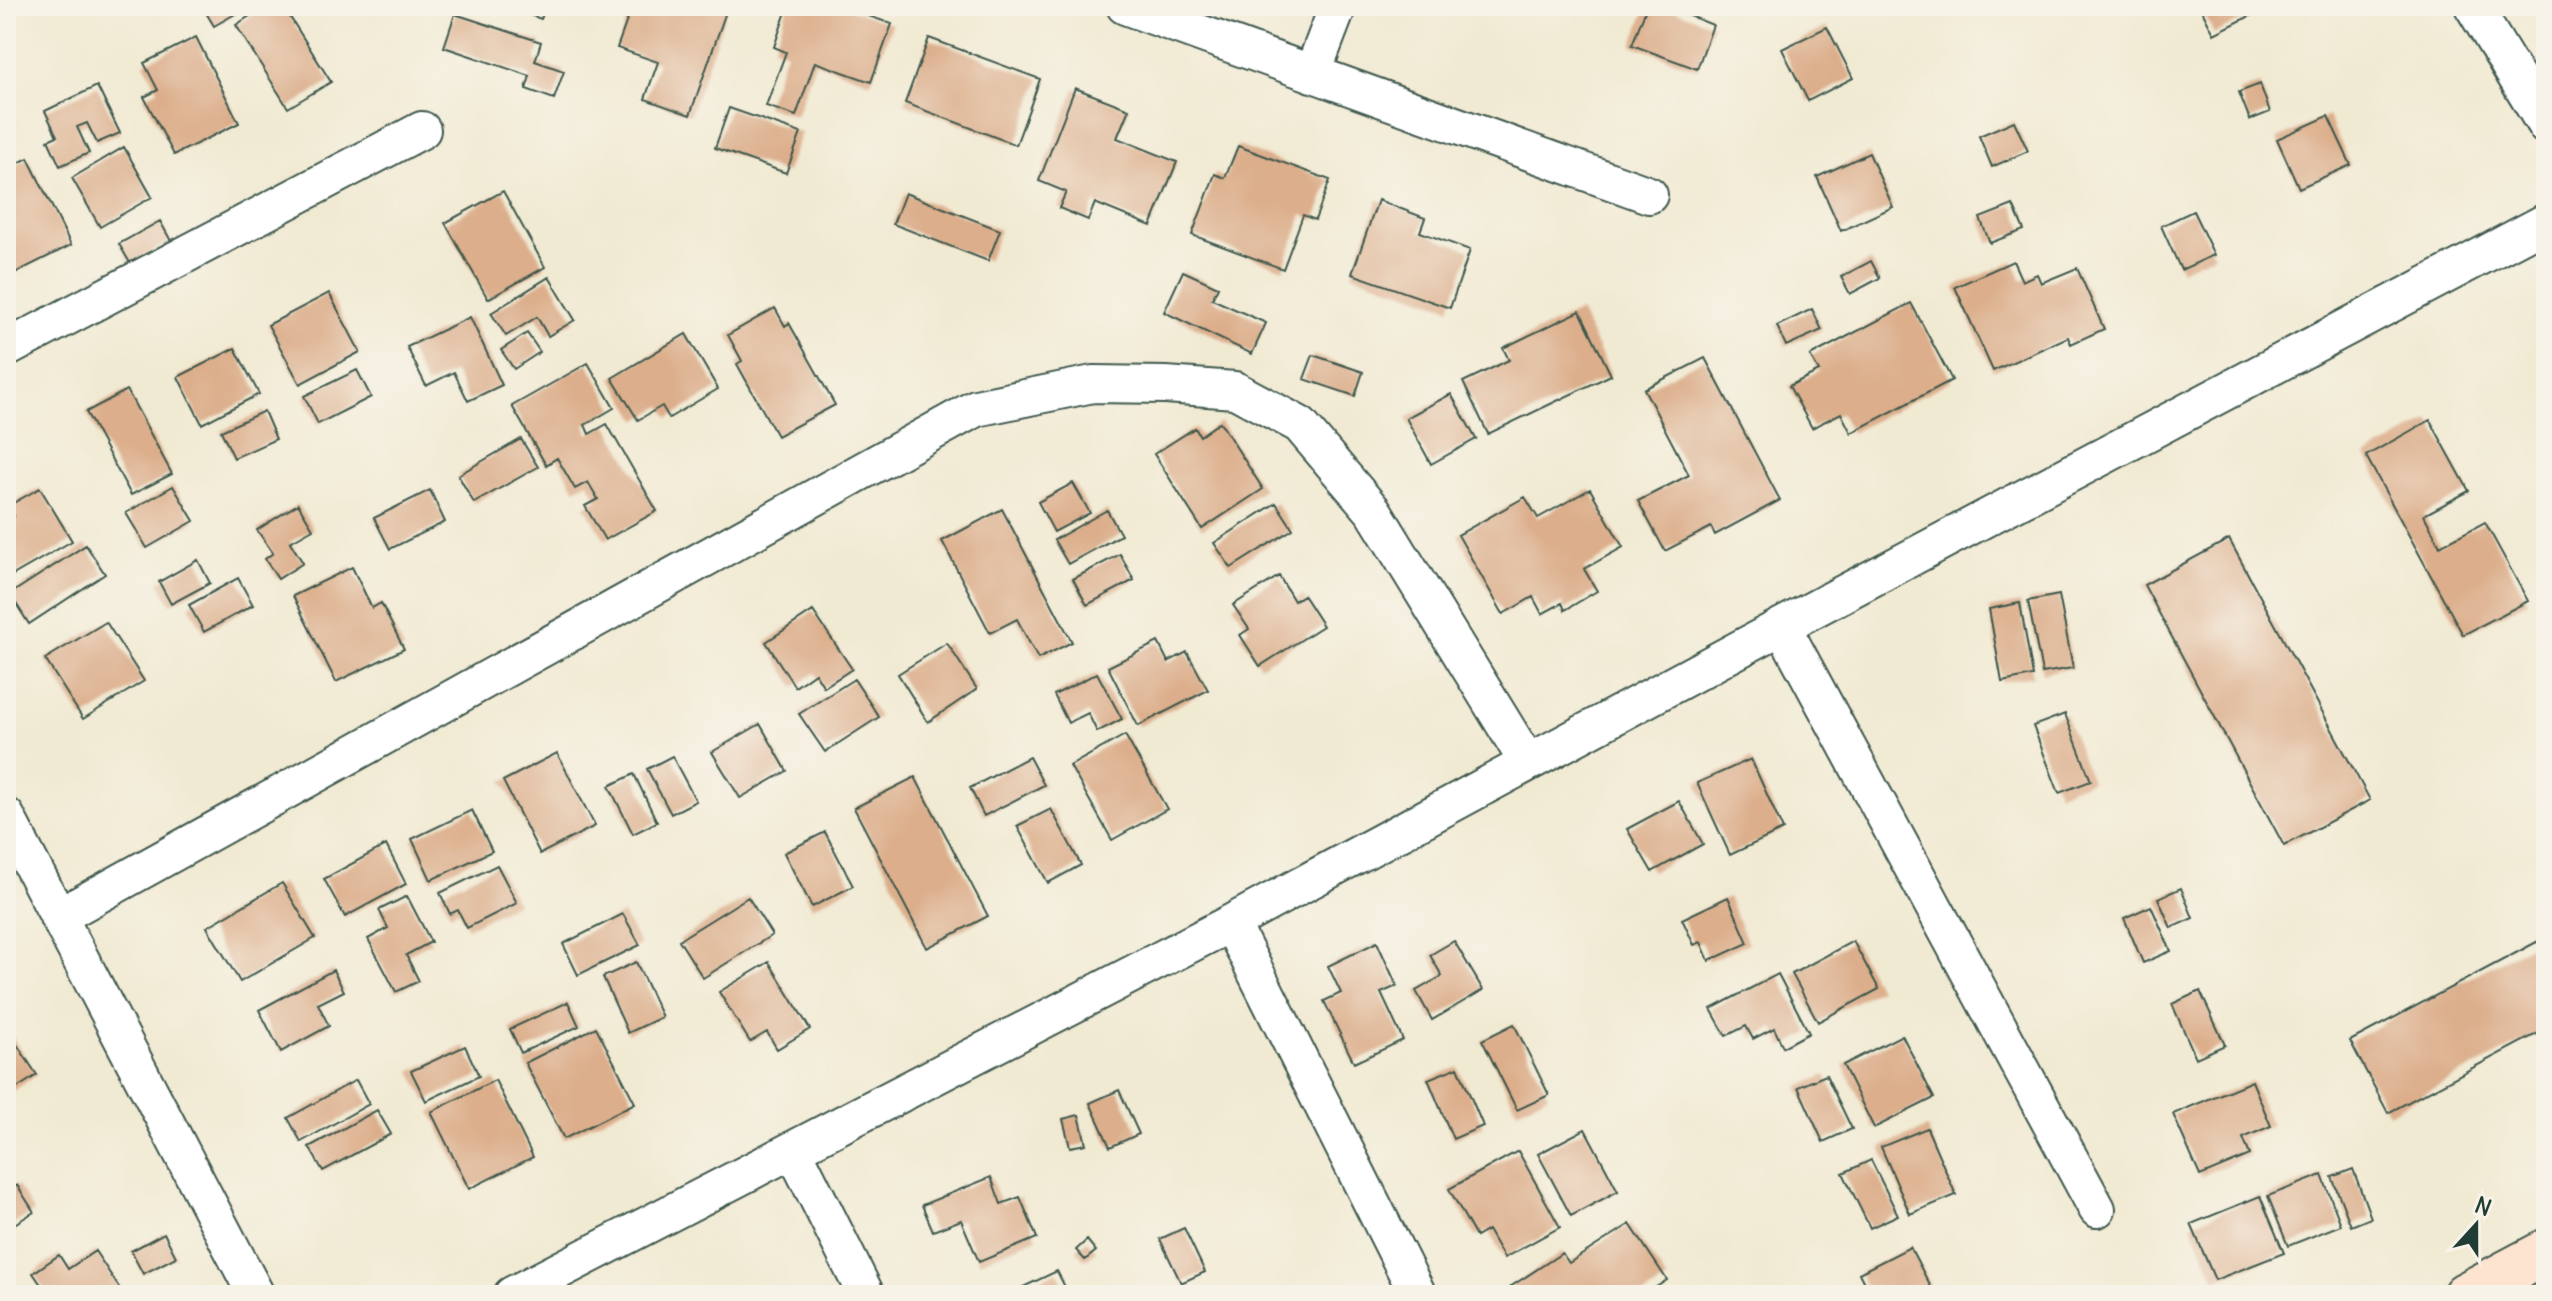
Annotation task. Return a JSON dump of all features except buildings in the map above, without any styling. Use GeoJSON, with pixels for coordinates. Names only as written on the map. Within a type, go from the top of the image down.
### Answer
{"type":"FeatureCollection","features":[{"type":"Feature","properties":{"kind":"street"},"geometry":{"type":"LineString","coordinates":[[1125,6],[1649,195]]}},
{"type":"Feature","properties":{"kind":"street"},"geometry":{"type":"LineString","coordinates":[[1312,74],[1338,6]]}},
{"type":"Feature","properties":{"kind":"street"},"geometry":{"type":"LineString","coordinates":[[2473,6],[2546,126]]}},
{"type":"Feature","properties":{"kind":"street"},"geometry":{"type":"LineString","coordinates":[[6,349],[422,130]]}},
{"type":"Feature","properties":{"kind":"street"},"geometry":{"type":"LineString","coordinates":[[512,1295],[1231,923],[1782,626],[2546,222]]}},
{"type":"Feature","properties":{"kind":"street"},"geometry":{"type":"LineString","coordinates":[[58,917],[976,408],[1093,384],[1235,390],[1300,425],[1374,512],[1528,763]]}},
{"type":"Feature","properties":{"kind":"street"},"geometry":{"type":"LineString","coordinates":[[1782,626],[2097,1209]]}},
{"type":"Feature","properties":{"kind":"street"},"geometry":{"type":"LineString","coordinates":[[6,816],[256,1295]]}},
{"type":"Feature","properties":{"kind":"street"},"geometry":{"type":"LineString","coordinates":[[1231,923],[1418,1295]]}},
{"type":"Feature","properties":{"kind":"street"},"geometry":{"type":"LineString","coordinates":[[794,1151],[866,1295]]}},
{"type":"Feature","properties":{"kind":"street"},"geometry":{"type":"LineString","coordinates":[[2465,1295],[2546,1252]]}}]}
